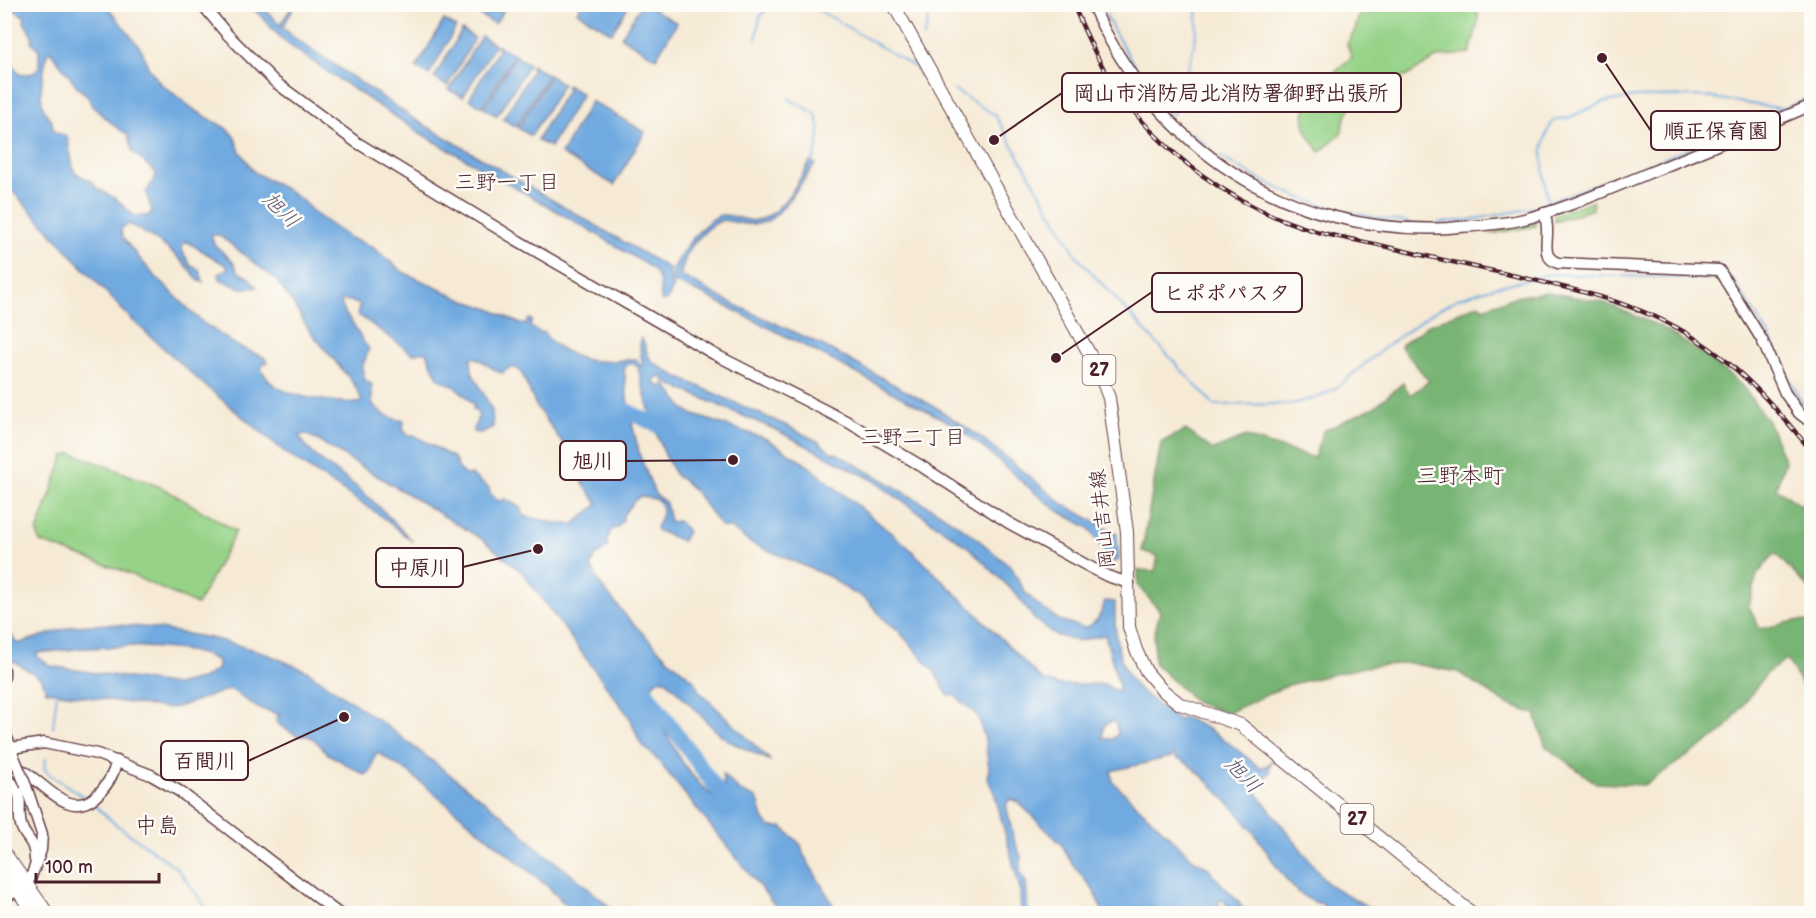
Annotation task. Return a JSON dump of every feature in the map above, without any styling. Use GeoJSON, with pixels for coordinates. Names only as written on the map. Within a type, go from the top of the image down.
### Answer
{"type":"FeatureCollection","features":[{"type":"Feature","properties":{"kind":"main road","name":"岡山吉井線"},"geometry":{"type":"LineString","coordinates":[[893,4],[1105,384],[1109,398],[1127,532],[1130,627],[1136,650],[1146,671],[1161,689],[1180,704],[1241,725],[1473,914]]}},
{"type":"Feature","properties":{"kind":"main road"},"geometry":{"type":"LineString","coordinates":[[4,852],[34,914]]}},
{"type":"Feature","properties":{"kind":"main road"},"geometry":{"type":"LineString","coordinates":[[4,871],[22,886],[48,914]]}},
{"type":"Feature","properties":{"kind":"street"},"geometry":{"type":"LineString","coordinates":[[202,4],[242,50],[275,82],[356,142],[515,239],[705,349],[855,427],[909,458],[1009,522],[1073,558],[1107,576],[1129,583]]}},
{"type":"Feature","properties":{"kind":"street"},"geometry":{"type":"LineString","coordinates":[[1092,4],[1122,63],[1173,126],[1203,153],[1235,175],[1269,193],[1299,206],[1365,224],[1424,229],[1489,225],[1519,220],[1611,188],[1812,105]]}},
{"type":"Feature","properties":{"kind":"street"},"geometry":{"type":"LineString","coordinates":[[1544,213],[1547,229],[1547,254],[1549,258],[1558,263],[1719,270],[1762,340],[1785,393],[1798,413],[1812,423]]}},
{"type":"Feature","properties":{"kind":"street"},"geometry":{"type":"LineString","coordinates":[[4,670],[4,677]]}},
{"type":"Feature","properties":{"kind":"street"},"geometry":{"type":"LineString","coordinates":[[4,730],[42,834],[41,850],[35,866],[22,886],[4,899]]}},
{"type":"Feature","properties":{"kind":"street"},"geometry":{"type":"LineString","coordinates":[[13,752],[44,743],[97,754],[151,775],[178,791],[339,914]]}},
{"type":"Feature","properties":{"kind":"street"},"geometry":{"type":"LineString","coordinates":[[4,764],[15,765],[36,778],[57,799],[70,804],[91,800],[103,790],[113,776],[117,761]]}},
{"type":"Feature","properties":{"kind":"street"},"geometry":{"type":"LineString","coordinates":[[4,777],[14,786],[21,802],[22,827],[35,849],[35,866]]}},
{"type":"Feature","properties":{"kind":"green space"},"geometry":{"type":"Polygon","coordinates":[[[1362,5],[1478,5],[1478,22],[1470,53],[1438,57],[1405,77],[1366,86],[1347,114],[1342,132],[1320,152],[1305,127],[1306,106],[1327,79],[1352,57],[1347,44],[1355,30],[1362,5]]]}},
{"type":"Feature","properties":{"kind":"green space"},"geometry":{"type":"Polygon","coordinates":[[[1592,201],[1593,209],[1554,222],[1555,214],[1592,201]]]}},
{"type":"Feature","properties":{"kind":"green space"},"geometry":{"type":"Polygon","coordinates":[[[1535,221],[1535,226],[1491,234],[1509,226],[1535,221]]]}},
{"type":"Feature","properties":{"kind":"green space"},"geometry":{"type":"Polygon","coordinates":[[[1547,292],[1603,302],[1661,327],[1710,359],[1743,387],[1768,421],[1785,462],[1776,488],[1809,511],[1811,509],[1811,591],[1775,553],[1757,575],[1749,606],[1760,629],[1795,621],[1811,622],[1811,686],[1801,684],[1787,659],[1767,673],[1723,732],[1644,785],[1596,783],[1546,747],[1535,714],[1507,704],[1458,672],[1409,663],[1364,667],[1288,685],[1228,713],[1197,703],[1154,663],[1154,636],[1160,611],[1138,586],[1138,570],[1155,571],[1158,556],[1142,551],[1161,442],[1186,430],[1213,450],[1246,437],[1314,458],[1323,431],[1374,407],[1403,383],[1410,395],[1429,381],[1400,346],[1428,325],[1479,304],[1484,308],[1514,297],[1547,292]]]}},
{"type":"Feature","properties":{"kind":"green space"},"geometry":{"type":"Polygon","coordinates":[[[72,453],[163,488],[236,531],[197,605],[121,570],[40,542],[37,532],[64,456],[72,453]]]}},
{"type":"Feature","properties":{"kind":"water"},"geometry":{"type":"Polygon","coordinates":[[[581,4],[629,5],[612,33],[577,12],[581,4]]]}},
{"type":"Feature","properties":{"kind":"water","name":"旭川"},"geometry":{"type":"Polygon","coordinates":[[[6,5],[106,5],[142,50],[148,67],[160,83],[196,111],[226,128],[234,136],[240,151],[254,172],[289,191],[314,213],[350,238],[371,246],[403,272],[521,324],[526,324],[529,319],[532,320],[530,327],[541,333],[544,332],[556,346],[582,359],[612,361],[636,359],[641,366],[643,365],[640,352],[641,338],[648,356],[654,363],[676,376],[817,441],[831,452],[940,513],[974,536],[1012,568],[1025,592],[1059,620],[1085,628],[1098,618],[1105,601],[1115,602],[1118,649],[1132,682],[1173,717],[1179,720],[1183,717],[1206,728],[1260,768],[1268,765],[1275,756],[1269,767],[1270,772],[1255,790],[1328,884],[1379,913],[1326,913],[1323,904],[1303,896],[1294,889],[1222,795],[1196,771],[1172,754],[1172,757],[1111,771],[1113,782],[1193,859],[1210,869],[1238,901],[1245,913],[1233,913],[1222,899],[1219,900],[1219,907],[1223,913],[1103,913],[1094,891],[1071,862],[1062,845],[1018,802],[1011,799],[1006,804],[1013,837],[1021,857],[1020,873],[1026,882],[1028,913],[1021,913],[1020,889],[994,792],[987,777],[989,768],[985,740],[978,716],[955,696],[948,695],[934,671],[896,628],[886,622],[869,602],[830,577],[749,542],[731,528],[721,527],[688,484],[677,477],[663,451],[653,424],[638,368],[636,364],[630,363],[624,368],[628,407],[640,456],[655,494],[666,503],[670,522],[678,521],[688,531],[682,541],[658,531],[656,528],[662,510],[660,504],[658,500],[641,496],[623,515],[623,520],[617,528],[612,529],[607,539],[607,548],[595,556],[591,566],[600,584],[626,616],[667,658],[695,681],[699,691],[771,761],[729,741],[715,730],[666,680],[657,680],[650,688],[661,720],[676,752],[696,780],[721,803],[726,798],[722,774],[740,791],[757,798],[767,824],[770,827],[782,827],[801,845],[803,854],[838,913],[781,913],[655,757],[640,743],[630,718],[523,573],[482,539],[314,438],[305,434],[299,436],[311,452],[366,495],[413,542],[377,513],[287,454],[202,383],[129,317],[5,183],[4,53],[20,75],[34,73],[39,67],[39,50],[31,41],[33,37],[24,22],[25,17],[6,5]],[[50,51],[47,53],[41,98],[46,114],[52,121],[53,130],[67,136],[74,172],[115,198],[134,216],[148,216],[152,211],[146,193],[157,174],[132,151],[128,135],[92,106],[87,95],[79,89],[50,51]],[[129,224],[121,228],[122,237],[152,273],[202,322],[239,347],[264,357],[268,363],[263,364],[261,370],[273,384],[291,393],[314,399],[350,403],[359,403],[362,400],[354,384],[309,330],[276,280],[219,235],[211,235],[214,244],[233,262],[238,272],[248,277],[257,287],[242,288],[220,279],[219,274],[227,269],[227,266],[186,241],[182,250],[191,266],[200,270],[203,282],[199,281],[176,255],[158,242],[129,224]],[[341,300],[369,349],[362,368],[365,380],[372,385],[372,403],[386,415],[404,420],[403,429],[407,435],[414,435],[454,458],[465,475],[472,475],[489,488],[490,493],[498,501],[505,499],[521,508],[524,516],[560,524],[574,524],[598,504],[584,485],[572,456],[536,406],[517,368],[509,368],[502,373],[474,357],[471,359],[472,372],[492,410],[493,427],[481,433],[473,432],[479,414],[473,410],[474,405],[458,389],[439,378],[427,352],[413,354],[357,314],[360,305],[341,300]],[[658,376],[653,383],[662,387],[665,384],[684,409],[694,415],[767,439],[806,464],[906,545],[1042,680],[1058,685],[1104,684],[1118,692],[1119,686],[1105,635],[1077,641],[1055,635],[1034,619],[1016,594],[968,547],[869,478],[776,430],[674,386],[664,381],[662,376],[658,376]],[[1115,721],[1107,723],[1103,728],[1103,738],[1112,739],[1118,734],[1115,721]]]}},
{"type":"Feature","properties":{"kind":"water"},"geometry":{"type":"Polygon","coordinates":[[[250,5],[261,5],[280,25],[295,5],[283,27],[292,36],[416,120],[670,269],[668,279],[674,286],[667,301],[661,301],[660,282],[653,269],[595,233],[420,133],[285,42],[250,5]]]}},
{"type":"Feature","properties":{"kind":"water"},"geometry":{"type":"Polygon","coordinates":[[[462,5],[507,5],[495,24],[462,5]]]}},
{"type":"Feature","properties":{"kind":"water"},"geometry":{"type":"Polygon","coordinates":[[[641,5],[646,5],[677,23],[656,58],[621,37],[641,5]]]}},
{"type":"Feature","properties":{"kind":"water"},"geometry":{"type":"Polygon","coordinates":[[[444,20],[456,27],[429,75],[416,68],[444,20]]]}},
{"type":"Feature","properties":{"kind":"water"},"geometry":{"type":"Polygon","coordinates":[[[462,30],[475,38],[447,86],[434,78],[462,30]]]}},
{"type":"Feature","properties":{"kind":"water"},"geometry":{"type":"Polygon","coordinates":[[[481,36],[495,45],[463,97],[449,90],[481,36]]]}},
{"type":"Feature","properties":{"kind":"water"},"geometry":{"type":"Polygon","coordinates":[[[498,45],[529,64],[497,116],[484,108],[514,59],[513,57],[482,107],[469,99],[499,49],[496,47],[498,45]]]}},
{"type":"Feature","properties":{"kind":"water"},"geometry":{"type":"Polygon","coordinates":[[[532,65],[563,84],[531,136],[518,128],[548,79],[547,77],[516,127],[503,119],[533,69],[530,67],[532,65]]]}},
{"type":"Feature","properties":{"kind":"water"},"geometry":{"type":"Polygon","coordinates":[[[567,85],[582,94],[550,147],[537,140],[567,90],[565,88],[567,85]]]}},
{"type":"Feature","properties":{"kind":"water"},"geometry":{"type":"Polygon","coordinates":[[[591,101],[645,132],[614,185],[561,154],[591,101]]]}},
{"type":"Feature","properties":{"kind":"water"},"geometry":{"type":"Polygon","coordinates":[[[810,162],[815,164],[778,213],[771,219],[758,224],[723,220],[712,226],[692,246],[680,275],[731,303],[820,344],[935,407],[982,438],[1063,504],[1117,534],[1119,559],[1116,562],[1110,561],[1089,528],[1060,512],[1041,498],[954,425],[807,347],[702,294],[671,281],[682,253],[707,223],[723,215],[759,220],[771,214],[790,193],[810,162]]]}},
{"type":"Feature","properties":{"kind":"water"},"geometry":{"type":"Polygon","coordinates":[[[4,624],[17,644],[74,626],[108,624],[154,628],[215,639],[262,652],[307,671],[388,727],[504,816],[540,850],[617,913],[574,913],[546,885],[408,772],[380,754],[375,754],[371,771],[365,775],[328,754],[314,739],[308,736],[298,736],[282,727],[276,722],[276,718],[280,715],[258,708],[230,689],[178,707],[164,708],[46,691],[42,679],[15,662],[5,660],[4,624]],[[132,646],[37,653],[37,656],[50,666],[176,685],[204,678],[218,668],[218,661],[198,653],[132,646]]]}},
{"type":"Feature","properties":{"kind":"waterway"},"geometry":{"type":"LineString","coordinates":[[756,39],[760,16],[772,4]]}},
{"type":"Feature","properties":{"kind":"waterway"},"geometry":{"type":"LineString","coordinates":[[924,37],[932,4]]}},
{"type":"Feature","properties":{"kind":"waterway"},"geometry":{"type":"LineString","coordinates":[[1101,4],[1132,62],[1171,114]]}},
{"type":"Feature","properties":{"kind":"waterway"},"geometry":{"type":"LineString","coordinates":[[1173,115],[1196,36],[1197,10],[1185,4]]}},
{"type":"Feature","properties":{"kind":"waterway"},"geometry":{"type":"LineString","coordinates":[[819,10],[916,68]]}},
{"type":"Feature","properties":{"kind":"waterway"},"geometry":{"type":"LineString","coordinates":[[954,90],[995,115],[1078,258],[1214,405],[1291,404],[1319,397],[1336,388],[1389,344],[1432,313],[1459,298],[1491,288],[1550,274],[1720,279]]}},
{"type":"Feature","properties":{"kind":"waterway"},"geometry":{"type":"LineString","coordinates":[[1548,202],[1543,170],[1543,151],[1544,141],[1553,121],[1568,118],[1604,102],[1636,97],[1699,96],[1785,109]]}},
{"type":"Feature","properties":{"kind":"waterway"},"geometry":{"type":"LineString","coordinates":[[1438,223],[1470,220],[1534,208],[1678,153],[1812,97]]}},
{"type":"Feature","properties":{"kind":"waterway"},"geometry":{"type":"LineString","coordinates":[[789,98],[812,111],[817,118],[819,131],[811,164]]}},
{"type":"Feature","properties":{"kind":"waterway"},"geometry":{"type":"LineString","coordinates":[[1190,132],[1207,146]]}},
{"type":"Feature","properties":{"kind":"waterway"},"geometry":{"type":"LineString","coordinates":[[1221,157],[1288,193],[1310,201],[1357,214],[1408,222]]}},
{"type":"Feature","properties":{"kind":"waterway"},"geometry":{"type":"LineString","coordinates":[[1729,278],[1734,281],[1769,336],[1800,400],[1812,412]]}},
{"type":"Feature","properties":{"kind":"waterway","name":"旭川"},"geometry":{"type":"LineString","coordinates":[[611,403],[671,432]]}},
{"type":"Feature","properties":{"kind":"waterway"},"geometry":{"type":"LineString","coordinates":[[643,687],[736,816]]}},
{"type":"Feature","properties":{"kind":"waterway"},"geometry":{"type":"LineString","coordinates":[[53,728],[57,692]]}},
{"type":"Feature","properties":{"kind":"waterway"},"geometry":{"type":"LineString","coordinates":[[46,759],[44,768],[49,774],[87,799]]}},
{"type":"Feature","properties":{"kind":"waterway"},"geometry":{"type":"LineString","coordinates":[[91,802],[114,823],[177,868],[211,914]]}},
{"type":"Feature","properties":{"kind":"railway"},"geometry":{"type":"LineString","coordinates":[[1073,4],[1102,66],[1133,110],[1176,155],[1227,192],[1283,220],[1337,237],[1574,290],[1650,315],[1690,335],[1729,364],[1781,415],[1812,452]]}},
{"type":"Feature","properties":{"kind":"place","name":"順正保育園"},"geometry":{"type":"Point","coordinates":[1602,58]}},
{"type":"Feature","properties":{"kind":"place","name":"岡山市消防局北消防署御野出張所"},"geometry":{"type":"Point","coordinates":[994,140]}},
{"type":"Feature","properties":{"kind":"place","name":"ヒポポパスタ"},"geometry":{"type":"Point","coordinates":[1056,358]}},
{"type":"Feature","properties":{"kind":"place","name":"旭川"},"geometry":{"type":"Point","coordinates":[733,460]}},
{"type":"Feature","properties":{"kind":"place","name":"中原川"},"geometry":{"type":"Point","coordinates":[538,549]}},
{"type":"Feature","properties":{"kind":"place","name":"百間川"},"geometry":{"type":"Point","coordinates":[344,717]}},
{"type":"Feature","properties":{"kind":"district","name":"三野一丁目"},"geometry":{"type":"Point","coordinates":[507,182]}},
{"type":"Feature","properties":{"kind":"district","name":"三野二丁目"},"geometry":{"type":"Point","coordinates":[913,437]}},
{"type":"Feature","properties":{"kind":"district","name":"三野本町"},"geometry":{"type":"Point","coordinates":[1460,476]}},
{"type":"Feature","properties":{"kind":"district","name":"中島"},"geometry":{"type":"Point","coordinates":[157,826]}}]}
